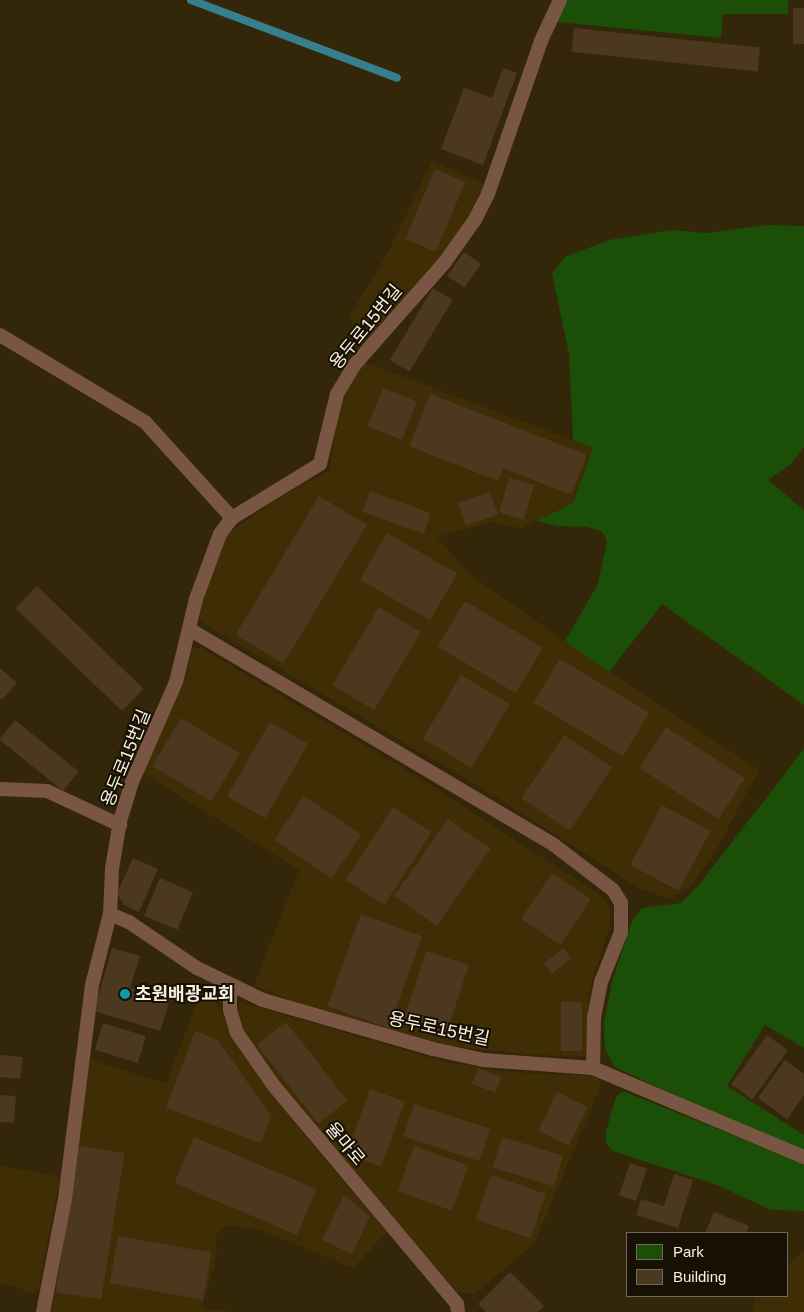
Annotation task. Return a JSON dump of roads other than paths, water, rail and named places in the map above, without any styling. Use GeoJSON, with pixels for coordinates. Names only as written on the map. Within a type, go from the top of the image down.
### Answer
{"type":"FeatureCollection","features":[{"type":"Feature","properties":{"kind":"lane","name":"용두로15번길"},"geometry":{"type":"LineString","coordinates":[[560,0],[541,41],[488,194],[474,221],[445,262],[355,364],[337,394],[320,464],[232,518],[211,552],[176,682],[132,782],[120,825],[112,869],[110,914],[129,922],[197,968],[230,986],[313,1017],[433,1049],[483,1060],[593,1068],[804,1157]]}},
{"type":"Feature","properties":{"kind":"lane"},"geometry":{"type":"LineString","coordinates":[[0,335],[145,422],[232,518]]}},
{"type":"Feature","properties":{"kind":"lane"},"geometry":{"type":"LineString","coordinates":[[189,629],[554,845],[613,890],[621,903],[621,932],[601,982],[594,1018],[593,1068]]}},
{"type":"Feature","properties":{"kind":"lane"},"geometry":{"type":"LineString","coordinates":[[0,789],[47,792],[120,825]]}},
{"type":"Feature","properties":{"kind":"lane"},"geometry":{"type":"LineString","coordinates":[[43,1312],[65,1199],[92,985],[110,914]]}},
{"type":"Feature","properties":{"kind":"lane","name":"율마로"},"geometry":{"type":"LineString","coordinates":[[230,986],[230,1010],[237,1033],[322,1147],[457,1304],[458,1312]]}},
{"type":"Feature","properties":{"kind":"waterway"},"geometry":{"type":"LineString","coordinates":[[191,0],[397,78]]}},
{"type":"Feature","properties":{"kind":"place","name":"초원배광교회"},"geometry":{"type":"Point","coordinates":[125,994]}}]}
